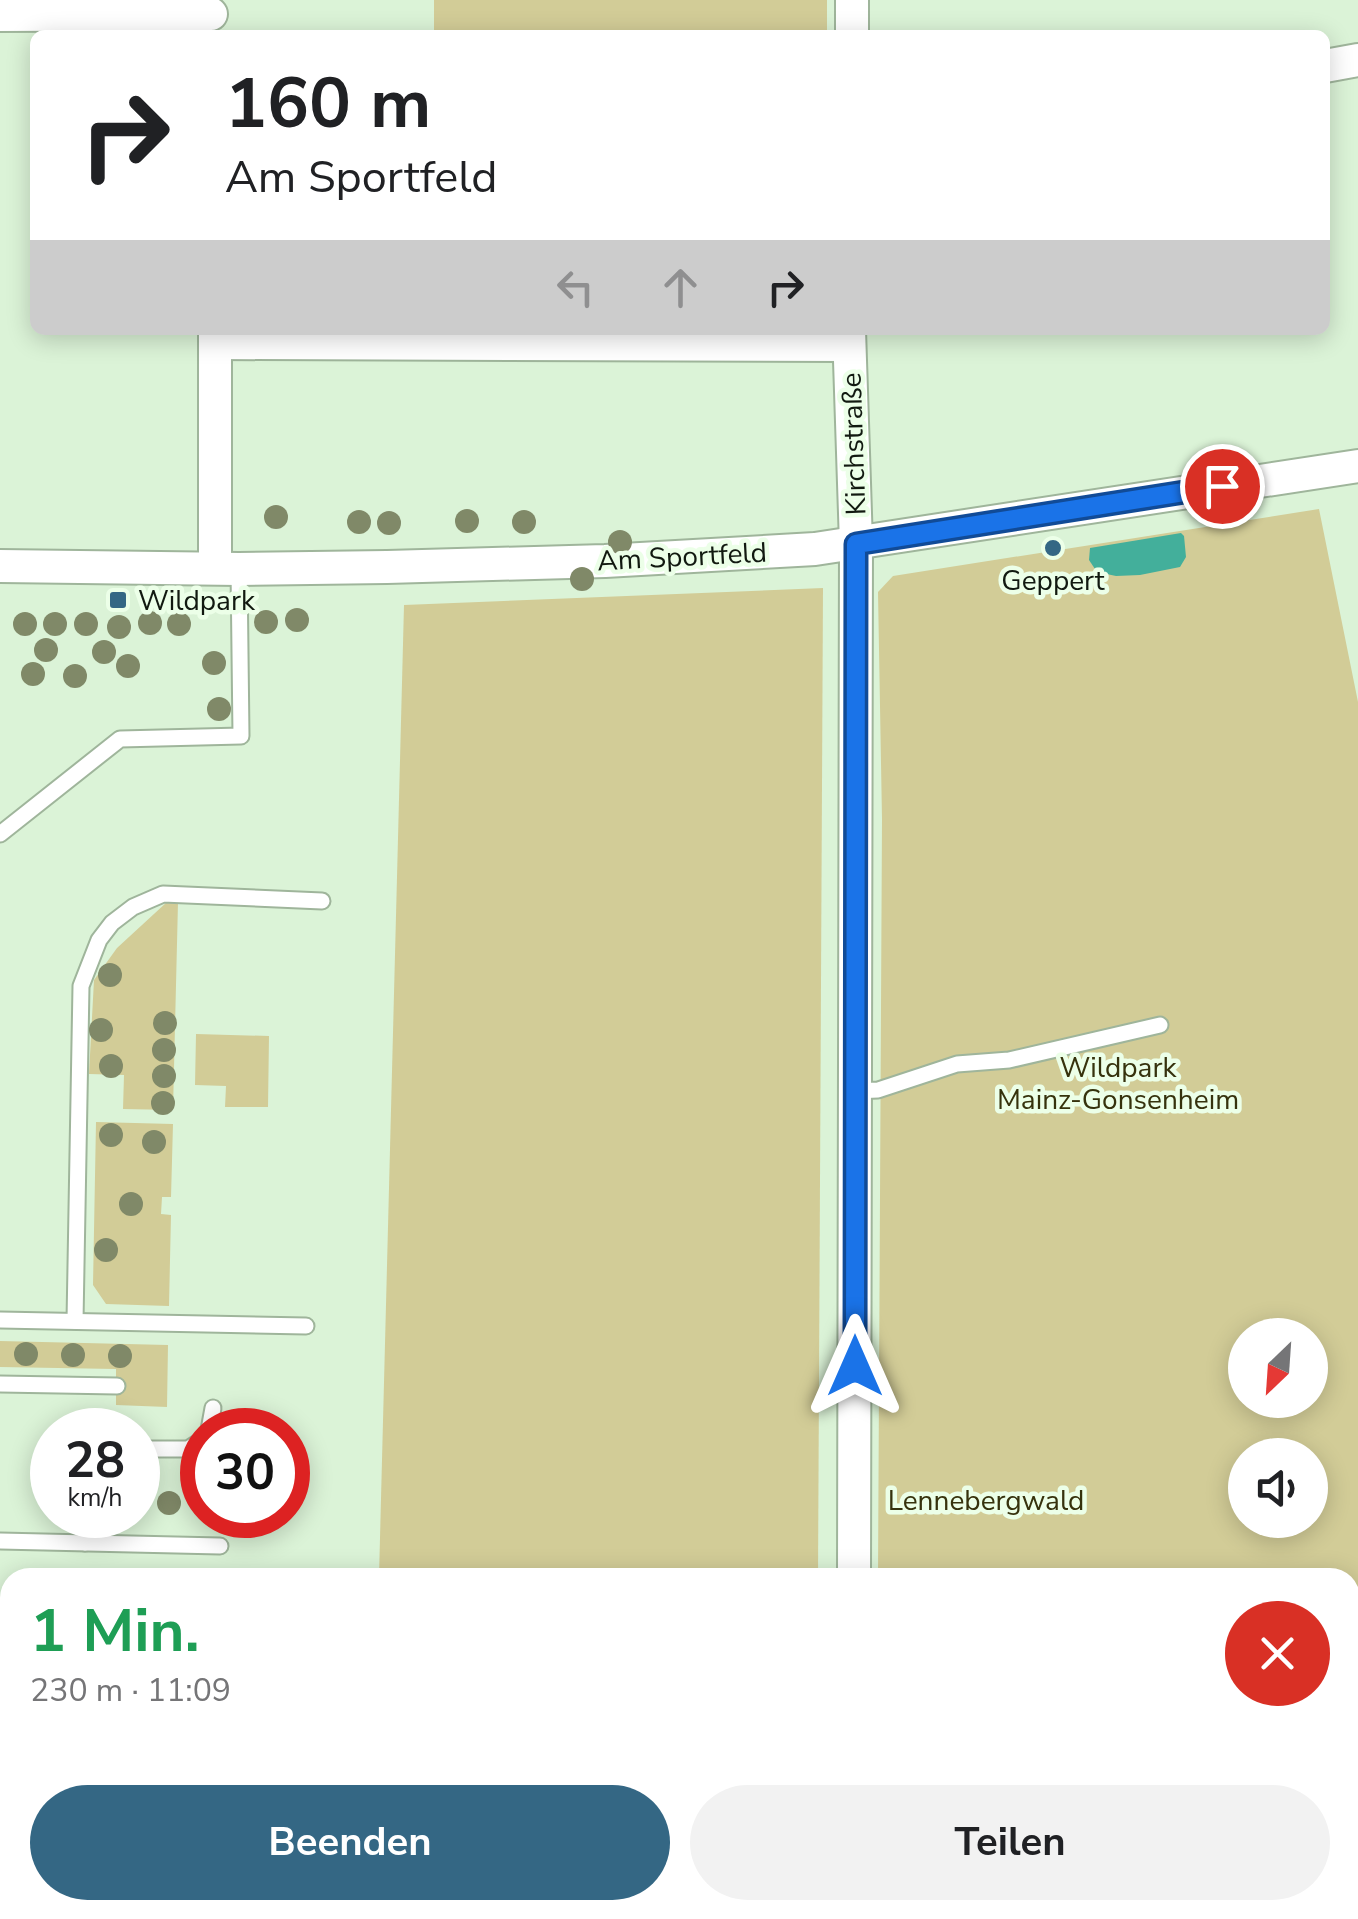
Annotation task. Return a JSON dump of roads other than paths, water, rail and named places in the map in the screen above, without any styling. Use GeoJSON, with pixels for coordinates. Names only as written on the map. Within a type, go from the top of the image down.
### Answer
{"type":"FeatureCollection","features":[{"type":"Feature","properties":{"kind":"street"},"geometry":{"type":"LineString","coordinates":[[852,0],[852,30]]}},
{"type":"Feature","properties":{"kind":"street"},"geometry":{"type":"LineString","coordinates":[[0,15],[211,16]]}},
{"type":"Feature","properties":{"kind":"street"},"geometry":{"type":"LineString","coordinates":[[1330,65],[1358,60]]}},
{"type":"Feature","properties":{"kind":"street"},"geometry":{"type":"LineString","coordinates":[[227,569],[215,336],[849,337]]}},
{"type":"Feature","properties":{"kind":"street","name":"Kirchstraße"},"geometry":{"type":"LineString","coordinates":[[849,337],[856,544],[854,1568]]}},
{"type":"Feature","properties":{"kind":"street","name":"Am Sportfeld"},"geometry":{"type":"LineString","coordinates":[[0,566],[227,569],[605,561],[856,544],[1358,466]]}},
{"type":"Feature","properties":{"kind":"lane"},"geometry":{"type":"LineString","coordinates":[[0,834],[120,739],[241,736],[227,569]]}},
{"type":"Feature","properties":{"kind":"lane"},"geometry":{"type":"LineString","coordinates":[[75,1321],[80,986],[99,940],[112,923],[133,907],[163,894],[322,901]]}},
{"type":"Feature","properties":{"kind":"lane"},"geometry":{"type":"LineString","coordinates":[[854,1091],[878,1090],[957,1064],[1008,1060],[1160,1025]]}},
{"type":"Feature","properties":{"kind":"lane"},"geometry":{"type":"LineString","coordinates":[[0,1320],[306,1326]]}},
{"type":"Feature","properties":{"kind":"lane"},"geometry":{"type":"LineString","coordinates":[[0,1384],[116,1386]]}},
{"type":"Feature","properties":{"kind":"lane"},"geometry":{"type":"LineString","coordinates":[[85,1538],[85,1542]]}},
{"type":"Feature","properties":{"kind":"lane"},"geometry":{"type":"LineString","coordinates":[[0,1542],[220,1546]]}},
{"type":"Feature","properties":{"kind":"water"},"geometry":{"type":"Polygon","coordinates":[[[1181,533],[1186,557],[1180,567],[1116,576],[1097,572],[1089,560],[1090,548],[1181,533]]]}},
{"type":"Feature","properties":{"kind":"place","name":"Geppert"},"geometry":{"type":"Point","coordinates":[1053,548]}},
{"type":"Feature","properties":{"kind":"place","name":"Wildpark"},"geometry":{"type":"Point","coordinates":[118,600]}},
{"type":"Feature","properties":{"kind":"park label","name":"Wildpark Mainz-Gonsenheim"},"geometry":{"type":"Point","coordinates":[1118,1083]}},
{"type":"Feature","properties":{"kind":"park label","name":"Lennebergwald"},"geometry":{"type":"Point","coordinates":[986,1500]}}]}
